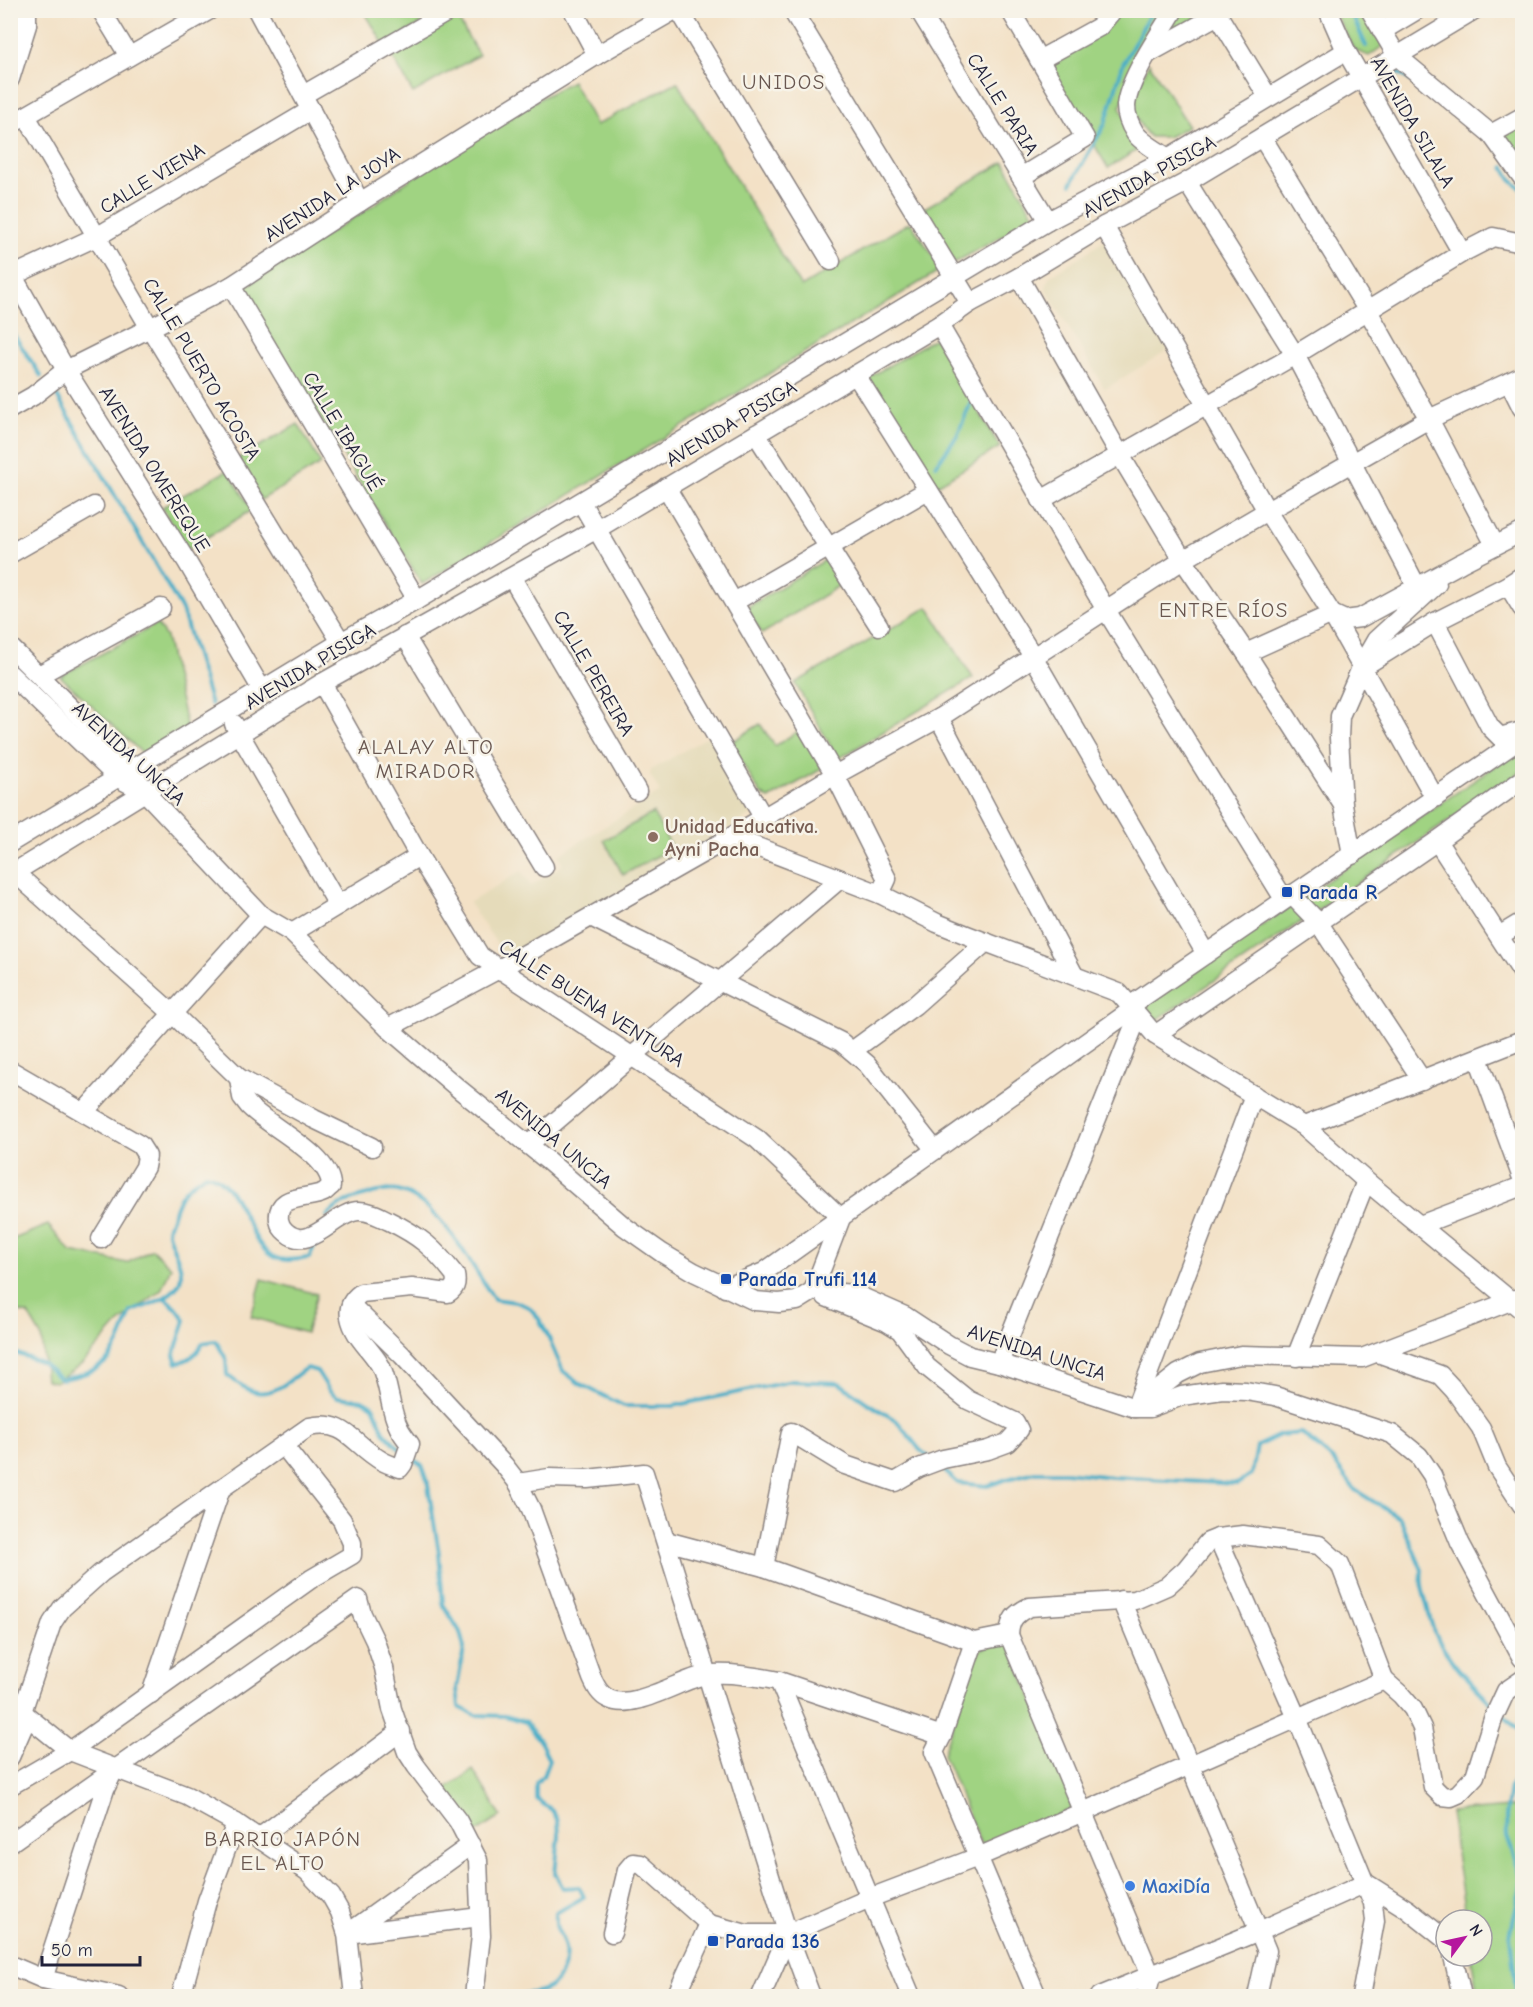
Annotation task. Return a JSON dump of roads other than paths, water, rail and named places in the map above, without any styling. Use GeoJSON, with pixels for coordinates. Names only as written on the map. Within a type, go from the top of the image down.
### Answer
{"type":"FeatureCollection","features":[{"type":"Feature","properties":{"kind":"street"},"geometry":{"type":"LineString","coordinates":[[10,79],[27,25],[27,10]]}},
{"type":"Feature","properties":{"kind":"street"},"geometry":{"type":"LineString","coordinates":[[101,10],[129,56]]}},
{"type":"Feature","properties":{"kind":"street"},"geometry":{"type":"LineString","coordinates":[[18,120],[210,10]]}},
{"type":"Feature","properties":{"kind":"street"},"geometry":{"type":"LineString","coordinates":[[256,10],[360,201]]}},
{"type":"Feature","properties":{"kind":"street","name":"CALLE VIENA"},"geometry":{"type":"LineString","coordinates":[[11,274],[98,236],[451,10]]}},
{"type":"Feature","properties":{"kind":"street"},"geometry":{"type":"LineString","coordinates":[[573,10],[597,55]]}},
{"type":"Feature","properties":{"kind":"street"},"geometry":{"type":"LineString","coordinates":[[677,10],[831,261]]}},
{"type":"Feature","properties":{"kind":"street","name":"AVENIDA LA JOYA"},"geometry":{"type":"LineString","coordinates":[[10,409],[33,396],[66,370],[231,286],[360,201],[597,55],[677,10]]}},
{"type":"Feature","properties":{"kind":"street"},"geometry":{"type":"LineString","coordinates":[[792,10],[970,303]]}},
{"type":"Feature","properties":{"kind":"street","name":"CALLE PARIA"},"geometry":{"type":"LineString","coordinates":[[919,10],[1048,221]]}},
{"type":"Feature","properties":{"kind":"street"},"geometry":{"type":"LineString","coordinates":[[1010,10],[1085,138],[1021,177]]}},
{"type":"Feature","properties":{"kind":"street"},"geometry":{"type":"LineString","coordinates":[[1039,60],[1099,27],[1113,10]]}},
{"type":"Feature","properties":{"kind":"street"},"geometry":{"type":"LineString","coordinates":[[1168,159],[1136,135],[1128,121],[1126,107],[1130,90],[1174,10]]}},
{"type":"Feature","properties":{"kind":"street","name":"AVENIDA SILALA"},"geometry":{"type":"LineString","coordinates":[[1328,10],[1346,51],[1462,253]]}},
{"type":"Feature","properties":{"kind":"street","name":"AVENIDA SILALA"},"geometry":{"type":"LineString","coordinates":[[1370,10],[1397,56],[1491,134],[1522,177]]}},
{"type":"Feature","properties":{"kind":"street"},"geometry":{"type":"LineString","coordinates":[[1382,31],[1417,10]]}},
{"type":"Feature","properties":{"kind":"street","name":"AVENIDA PISIGA"},"geometry":{"type":"LineString","coordinates":[[13,874],[322,683],[597,529],[939,325],[970,303],[1019,277],[1104,226],[1187,182],[1474,10]]}},
{"type":"Feature","properties":{"kind":"street"},"geometry":{"type":"LineString","coordinates":[[1148,54],[1217,13],[1268,97]]}},
{"type":"Feature","properties":{"kind":"street","name":"AVENIDA PISIGA"},"geometry":{"type":"LineString","coordinates":[[10,843],[341,642],[417,600],[1048,221],[1168,159],[1346,51]]}},
{"type":"Feature","properties":{"kind":"street"},"geometry":{"type":"LineString","coordinates":[[1491,134],[1522,117]]}},
{"type":"Feature","properties":{"kind":"street","name":"CALLE PUERTO ACOSTA"},"geometry":{"type":"LineString","coordinates":[[18,120],[98,236],[150,328],[341,642]]}},
{"type":"Feature","properties":{"kind":"street"},"geometry":{"type":"LineString","coordinates":[[1262,137],[1368,311],[1429,419],[1495,545]]}},
{"type":"Feature","properties":{"kind":"street"},"geometry":{"type":"LineString","coordinates":[[1187,182],[1295,355],[1417,587]]}},
{"type":"Feature","properties":{"kind":"street"},"geometry":{"type":"LineString","coordinates":[[1104,226],[1267,511],[1332,614],[1435,798]]}},
{"type":"Feature","properties":{"kind":"street"},"geometry":{"type":"LineString","coordinates":[[1041,500],[1295,355],[1462,253],[1493,237],[1522,243]]}},
{"type":"Feature","properties":{"kind":"street","name":"AVENIDA OMEREQUE"},"geometry":{"type":"LineString","coordinates":[[11,274],[66,370],[187,562],[262,690]]}},
{"type":"Feature","properties":{"kind":"street"},"geometry":{"type":"LineString","coordinates":[[1019,277],[1120,456],[1184,560],[1343,805]]}},
{"type":"Feature","properties":{"kind":"street","name":"CALLE IBAGUÉ"},"geometry":{"type":"LineString","coordinates":[[231,286],[417,600]]}},
{"type":"Feature","properties":{"kind":"street"},"geometry":{"type":"LineString","coordinates":[[939,325],[1106,610],[1288,897],[1318,922],[1422,1080]]}},
{"type":"Feature","properties":{"kind":"street"},"geometry":{"type":"LineString","coordinates":[[856,375],[1034,658],[1206,954]]}},
{"type":"Feature","properties":{"kind":"street"},"geometry":{"type":"LineString","coordinates":[[388,1028],[499,969],[939,718],[1184,560],[1429,419],[1516,379],[1522,408]]}},
{"type":"Feature","properties":{"kind":"street"},"geometry":{"type":"LineString","coordinates":[[756,434],[879,626]]}},
{"type":"Feature","properties":{"kind":"street"},"geometry":{"type":"LineString","coordinates":[[666,487],[836,775],[888,879],[880,894]]}},
{"type":"Feature","properties":{"kind":"street"},"geometry":{"type":"LineString","coordinates":[[734,602],[928,490]]}},
{"type":"Feature","properties":{"kind":"street"},"geometry":{"type":"LineString","coordinates":[[581,501],[763,817]]}},
{"type":"Feature","properties":{"kind":"street"},"geometry":{"type":"LineString","coordinates":[[10,554],[94,506]]}},
{"type":"Feature","properties":{"kind":"street"},"geometry":{"type":"LineString","coordinates":[[1246,653],[1332,614],[1345,620],[1360,618],[1461,562],[1522,532]]}},
{"type":"Feature","properties":{"kind":"street"},"geometry":{"type":"LineString","coordinates":[[1352,855],[1343,805],[1338,738],[1340,716],[1376,640],[1461,562]]}},
{"type":"Feature","properties":{"kind":"street","name":"CALLE PEREIRA"},"geometry":{"type":"LineString","coordinates":[[512,578],[637,791]]}},
{"type":"Feature","properties":{"kind":"street"},"geometry":{"type":"LineString","coordinates":[[1361,668],[1434,622],[1515,581],[1522,608]]}},
{"type":"Feature","properties":{"kind":"street"},"geometry":{"type":"LineString","coordinates":[[39,675],[161,608]]}},
{"type":"Feature","properties":{"kind":"street"},"geometry":{"type":"LineString","coordinates":[[1434,622],[1490,727],[1500,737],[1522,731]]}},
{"type":"Feature","properties":{"kind":"street"},"geometry":{"type":"LineString","coordinates":[[405,636],[544,867]]}},
{"type":"Feature","properties":{"kind":"street"},"geometry":{"type":"LineString","coordinates":[[10,647],[39,675],[126,774]]}},
{"type":"Feature","properties":{"kind":"street","name":"AVENIDA UNCIA"},"geometry":{"type":"LineString","coordinates":[[10,674],[126,774],[261,915],[292,933],[388,1028],[625,1227],[662,1253],[725,1288],[755,1301],[779,1303],[797,1301],[813,1291],[855,1294],[905,1316],[949,1346],[970,1356],[999,1363],[1135,1408],[1150,1408],[1182,1396],[1222,1390],[1246,1391],[1275,1396],[1392,1434],[1406,1443],[1419,1456],[1432,1475],[1460,1543],[1522,1658]]}},
{"type":"Feature","properties":{"kind":"street","name":"CALLE BUENA VENTURA"},"geometry":{"type":"LineString","coordinates":[[322,683],[419,856],[480,956],[757,1139],[841,1218]]}},
{"type":"Feature","properties":{"kind":"street"},"geometry":{"type":"LineString","coordinates":[[226,712],[338,905]]}},
{"type":"Feature","properties":{"kind":"street"},"geometry":{"type":"LineString","coordinates":[[939,718],[1074,975]]}},
{"type":"Feature","properties":{"kind":"street"},"geometry":{"type":"LineString","coordinates":[[725,1288],[764,1272],[1206,954],[1522,738]]}},
{"type":"Feature","properties":{"kind":"street"},"geometry":{"type":"LineString","coordinates":[[1155,1035],[1522,780]]}},
{"type":"Feature","properties":{"kind":"street"},"geometry":{"type":"LineString","coordinates":[[731,837],[880,894],[937,923],[1119,993],[1135,1005],[1155,1035],[1304,1126],[1366,1181],[1519,1302]]}},
{"type":"Feature","properties":{"kind":"street"},"geometry":{"type":"LineString","coordinates":[[1437,841],[1522,972]]}},
{"type":"Feature","properties":{"kind":"street"},"geometry":{"type":"LineString","coordinates":[[292,933],[419,856]]}},
{"type":"Feature","properties":{"kind":"street"},"geometry":{"type":"LineString","coordinates":[[13,874],[172,1013],[239,1078],[314,1119],[372,1147]]}},
{"type":"Feature","properties":{"kind":"street"},"geometry":{"type":"LineString","coordinates":[[528,1145],[840,879]]}},
{"type":"Feature","properties":{"kind":"street"},"geometry":{"type":"LineString","coordinates":[[84,1112],[261,915]]}},
{"type":"Feature","properties":{"kind":"street"},"geometry":{"type":"LineString","coordinates":[[591,917],[841,1042],[867,1064],[935,1150]]}},
{"type":"Feature","properties":{"kind":"street"},"geometry":{"type":"LineString","coordinates":[[1499,936],[1522,922]]}},
{"type":"Feature","properties":{"kind":"street"},"geometry":{"type":"LineString","coordinates":[[852,1051],[915,1005],[986,942]]}},
{"type":"Feature","properties":{"kind":"street"},"geometry":{"type":"LineString","coordinates":[[999,1363],[1134,1026],[1135,1005]]}},
{"type":"Feature","properties":{"kind":"street"},"geometry":{"type":"LineString","coordinates":[[1304,1126],[1522,1040]]}},
{"type":"Feature","properties":{"kind":"street"},"geometry":{"type":"LineString","coordinates":[[1478,1058],[1522,1178]]}},
{"type":"Feature","properties":{"kind":"street"},"geometry":{"type":"LineString","coordinates":[[10,1070],[140,1145],[147,1156],[145,1167],[101,1239]]}},
{"type":"Feature","properties":{"kind":"street"},"geometry":{"type":"LineString","coordinates":[[10,1757],[24,1725],[22,1712],[52,1623],[62,1608],[101,1573],[309,1427],[321,1424],[334,1426],[347,1432],[381,1461],[400,1468],[403,1464],[410,1443],[400,1431],[396,1421],[381,1367],[357,1336],[350,1314],[351,1305],[354,1298],[361,1293],[412,1288],[448,1293],[457,1282],[455,1275],[425,1241],[373,1212],[353,1211],[308,1237],[298,1238],[282,1229],[279,1220],[284,1204],[292,1199],[324,1192],[331,1186],[331,1179],[324,1167],[313,1156],[249,1106],[242,1097],[239,1078]]}},
{"type":"Feature","properties":{"kind":"street"},"geometry":{"type":"LineString","coordinates":[[1135,1408],[1254,1095]]}},
{"type":"Feature","properties":{"kind":"street"},"geometry":{"type":"LineString","coordinates":[[1296,1357],[1366,1181]]}},
{"type":"Feature","properties":{"kind":"street"},"geometry":{"type":"LineString","coordinates":[[1420,1225],[1522,1186]]}},
{"type":"Feature","properties":{"kind":"street"},"geometry":{"type":"LineString","coordinates":[[764,1567],[791,1432],[845,1465],[895,1482],[918,1468],[942,1459],[988,1450],[1007,1443],[1019,1430],[1015,1422],[968,1400],[927,1367],[900,1330],[887,1322],[813,1291],[841,1218]]}},
{"type":"Feature","properties":{"kind":"street"},"geometry":{"type":"LineString","coordinates":[[1135,1408],[1178,1374],[1200,1363],[1240,1355],[1362,1358],[1519,1302]]}},
{"type":"Feature","properties":{"kind":"street"},"geometry":{"type":"LineString","coordinates":[[351,1305],[402,1355],[518,1483],[531,1509],[592,1678],[600,1693],[609,1700],[620,1702],[634,1700],[706,1674],[756,1676],[779,1681],[942,1736]]}},
{"type":"Feature","properties":{"kind":"street"},"geometry":{"type":"LineString","coordinates":[[1378,1353],[1440,1375],[1454,1390],[1481,1428],[1497,1467],[1522,1505]]}},
{"type":"Feature","properties":{"kind":"street"},"geometry":{"type":"LineString","coordinates":[[10,1786],[70,1751],[311,1579],[352,1555],[352,1543],[342,1520],[283,1445]]}},
{"type":"Feature","properties":{"kind":"street"},"geometry":{"type":"LineString","coordinates":[[518,1483],[549,1478],[587,1479],[644,1473],[788,1934],[810,1996]]}},
{"type":"Feature","properties":{"kind":"street"},"geometry":{"type":"LineString","coordinates":[[151,1694],[220,1491]]}},
{"type":"Feature","properties":{"kind":"street"},"geometry":{"type":"LineString","coordinates":[[1146,1996],[1151,1976],[1010,1635],[1010,1623],[1016,1613],[1029,1607],[1136,1600],[1167,1586],[1186,1569],[1208,1542],[1218,1538],[1243,1535],[1319,1545],[1341,1564],[1384,1680],[1413,1709],[1422,1728],[1433,1787],[1442,1796],[1451,1797],[1458,1794],[1475,1776],[1493,1719],[1506,1691],[1522,1680]]}},
{"type":"Feature","properties":{"kind":"street"},"geometry":{"type":"LineString","coordinates":[[1218,1538],[1297,1718],[1373,1903],[1375,1921],[1361,1996]]}},
{"type":"Feature","properties":{"kind":"street"},"geometry":{"type":"LineString","coordinates":[[666,1541],[764,1567],[974,1642],[1010,1635]]}},
{"type":"Feature","properties":{"kind":"street"},"geometry":{"type":"LineString","coordinates":[[10,1843],[358,1599],[384,1668],[392,1709],[407,1752],[458,1821],[478,1860],[481,1936],[474,1996]]}},
{"type":"Feature","properties":{"kind":"street"},"geometry":{"type":"LineString","coordinates":[[1121,1600],[1267,1951],[1257,1996]]}},
{"type":"Feature","properties":{"kind":"street"},"geometry":{"type":"LineString","coordinates":[[974,1642],[942,1736],[934,1752],[1036,1996]]}},
{"type":"Feature","properties":{"kind":"street"},"geometry":{"type":"LineString","coordinates":[[612,1933],[627,1870],[633,1863],[641,1864],[709,1924],[746,1934],[788,1934],[870,1898],[978,1857],[1384,1680]]}},
{"type":"Feature","properties":{"kind":"street"},"geometry":{"type":"LineString","coordinates":[[779,1681],[911,1996]]}},
{"type":"Feature","properties":{"kind":"street"},"geometry":{"type":"LineString","coordinates":[[22,1712],[70,1751],[187,1796],[236,1823],[307,1871],[331,1896],[340,1912],[347,1935],[354,1996]]}},
{"type":"Feature","properties":{"kind":"street"},"geometry":{"type":"LineString","coordinates":[[259,1838],[401,1731]]}},
{"type":"Feature","properties":{"kind":"street"},"geometry":{"type":"LineString","coordinates":[[43,1978],[105,1789],[115,1769]]}},
{"type":"Feature","properties":{"kind":"street"},"geometry":{"type":"LineString","coordinates":[[181,1996],[207,1901],[236,1823]]}},
{"type":"Feature","properties":{"kind":"street"},"geometry":{"type":"LineString","coordinates":[[347,1935],[471,1845]]}},
{"type":"Feature","properties":{"kind":"street"},"geometry":{"type":"LineString","coordinates":[[1100,1996],[1259,1931],[1366,1883]]}},
{"type":"Feature","properties":{"kind":"street"},"geometry":{"type":"LineString","coordinates":[[1366,1883],[1407,1909],[1434,1930]]}},
{"type":"Feature","properties":{"kind":"street"},"geometry":{"type":"LineString","coordinates":[[347,1935],[480,1917]]}},
{"type":"Feature","properties":{"kind":"street"},"geometry":{"type":"LineString","coordinates":[[676,1996],[709,1924]]}},
{"type":"Feature","properties":{"kind":"street"},"geometry":{"type":"LineString","coordinates":[[761,1996],[788,1934]]}},
{"type":"Feature","properties":{"kind":"street"},"geometry":{"type":"LineString","coordinates":[[10,1965],[43,1978],[108,1995]]}},
{"type":"Feature","properties":{"kind":"street"},"geometry":{"type":"LineString","coordinates":[[1456,1968],[1462,1996]]}},
{"type":"Feature","properties":{"kind":"waterway"},"geometry":{"type":"LineString","coordinates":[[1071,184],[1105,124],[1123,64],[1152,10]]}},
{"type":"Feature","properties":{"kind":"waterway"},"geometry":{"type":"LineString","coordinates":[[1350,10],[1366,46]]}},
{"type":"Feature","properties":{"kind":"waterway"},"geometry":{"type":"LineString","coordinates":[[1392,65],[1397,72],[1419,85]]}},
{"type":"Feature","properties":{"kind":"waterway"},"geometry":{"type":"LineString","coordinates":[[1504,167],[1511,180],[1522,189]]}},
{"type":"Feature","properties":{"kind":"waterway"},"geometry":{"type":"LineString","coordinates":[[10,329],[41,376]]}},
{"type":"Feature","properties":{"kind":"waterway"},"geometry":{"type":"LineString","coordinates":[[54,391],[182,610],[211,704]]}},
{"type":"Feature","properties":{"kind":"waterway"},"geometry":{"type":"LineString","coordinates":[[936,465],[957,436],[971,402]]}},
{"type":"Feature","properties":{"kind":"waterway"},"geometry":{"type":"LineString","coordinates":[[10,1351],[42,1363],[61,1379],[101,1366],[114,1351],[131,1312],[159,1300],[177,1287],[181,1269],[168,1233],[169,1226],[181,1195],[206,1174],[218,1179],[228,1188],[258,1241],[276,1258],[288,1260],[309,1258],[316,1242]]}},
{"type":"Feature","properties":{"kind":"waterway"},"geometry":{"type":"LineString","coordinates":[[327,1216],[345,1202],[378,1192],[395,1190],[413,1197],[428,1208],[454,1237],[494,1299],[516,1302],[529,1307],[539,1319],[563,1371],[580,1384],[624,1406],[673,1406],[792,1381],[839,1383],[897,1421],[920,1450],[930,1458]]}},
{"type":"Feature","properties":{"kind":"waterway"},"geometry":{"type":"LineString","coordinates":[[165,1298],[185,1320],[174,1355],[177,1363],[193,1356],[203,1343],[216,1341],[226,1359],[227,1375],[249,1390],[263,1393],[279,1388],[307,1368],[317,1371],[329,1390],[337,1397],[362,1400],[373,1406],[384,1432],[403,1452]]}},
{"type":"Feature","properties":{"kind":"waterway"},"geometry":{"type":"LineString","coordinates":[[940,1467],[958,1483],[987,1486],[1035,1472],[1066,1472],[1237,1484],[1252,1474],[1257,1446],[1280,1435],[1301,1433],[1332,1459],[1355,1490],[1400,1518],[1422,1570],[1423,1590],[1435,1633],[1453,1662],[1493,1705]]}},
{"type":"Feature","properties":{"kind":"waterway"},"geometry":{"type":"LineString","coordinates":[[411,1458],[422,1465],[427,1479],[439,1553],[443,1604],[460,1632],[464,1648],[457,1688],[459,1707],[475,1715],[505,1716],[526,1722],[541,1743],[549,1760],[543,1776],[536,1783],[536,1799],[552,1810],[558,1821],[559,1835],[555,1873],[563,1888],[579,1887],[584,1897],[556,1913],[557,1928],[566,1953],[564,1965],[557,1980],[549,1988],[524,1994],[524,1996]]}},
{"type":"Feature","properties":{"kind":"waterway"},"geometry":{"type":"LineString","coordinates":[[1503,1714],[1522,1735]]}},
{"type":"Feature","properties":{"kind":"waterway"},"geometry":{"type":"LineString","coordinates":[[1522,1758],[1518,1776],[1510,1788],[1506,1817],[1507,1837],[1522,1878]]}},
{"type":"Feature","properties":{"kind":"waterway"},"geometry":{"type":"LineString","coordinates":[[1519,1996],[1516,1989],[1510,1936],[1522,1882]]}},
{"type":"Feature","properties":{"kind":"place","name":"Unidad Educativa. Ayni Pacha"},"geometry":{"type":"Point","coordinates":[653,837]}},
{"type":"Feature","properties":{"kind":"place","name":"Parada R"},"geometry":{"type":"Point","coordinates":[1287,892]}},
{"type":"Feature","properties":{"kind":"place","name":"Parada Trufi 114"},"geometry":{"type":"Point","coordinates":[726,1279]}},
{"type":"Feature","properties":{"kind":"place","name":"MaxiDía"},"geometry":{"type":"Point","coordinates":[1130,1886]}},
{"type":"Feature","properties":{"kind":"place","name":"Parada 136"},"geometry":{"type":"Point","coordinates":[713,1941]}},
{"type":"Feature","properties":{"kind":"district","name":"UNIDOS"},"geometry":{"type":"Point","coordinates":[784,82]}},
{"type":"Feature","properties":{"kind":"district","name":"ENTRE RÍOS"},"geometry":{"type":"Point","coordinates":[1224,610]}},
{"type":"Feature","properties":{"kind":"district","name":"ALALAY ALTO MIRADOR"},"geometry":{"type":"Point","coordinates":[426,759]}},
{"type":"Feature","properties":{"kind":"district","name":"BARRIO JAPÓN EL ALTO"},"geometry":{"type":"Point","coordinates":[283,1851]}}]}
